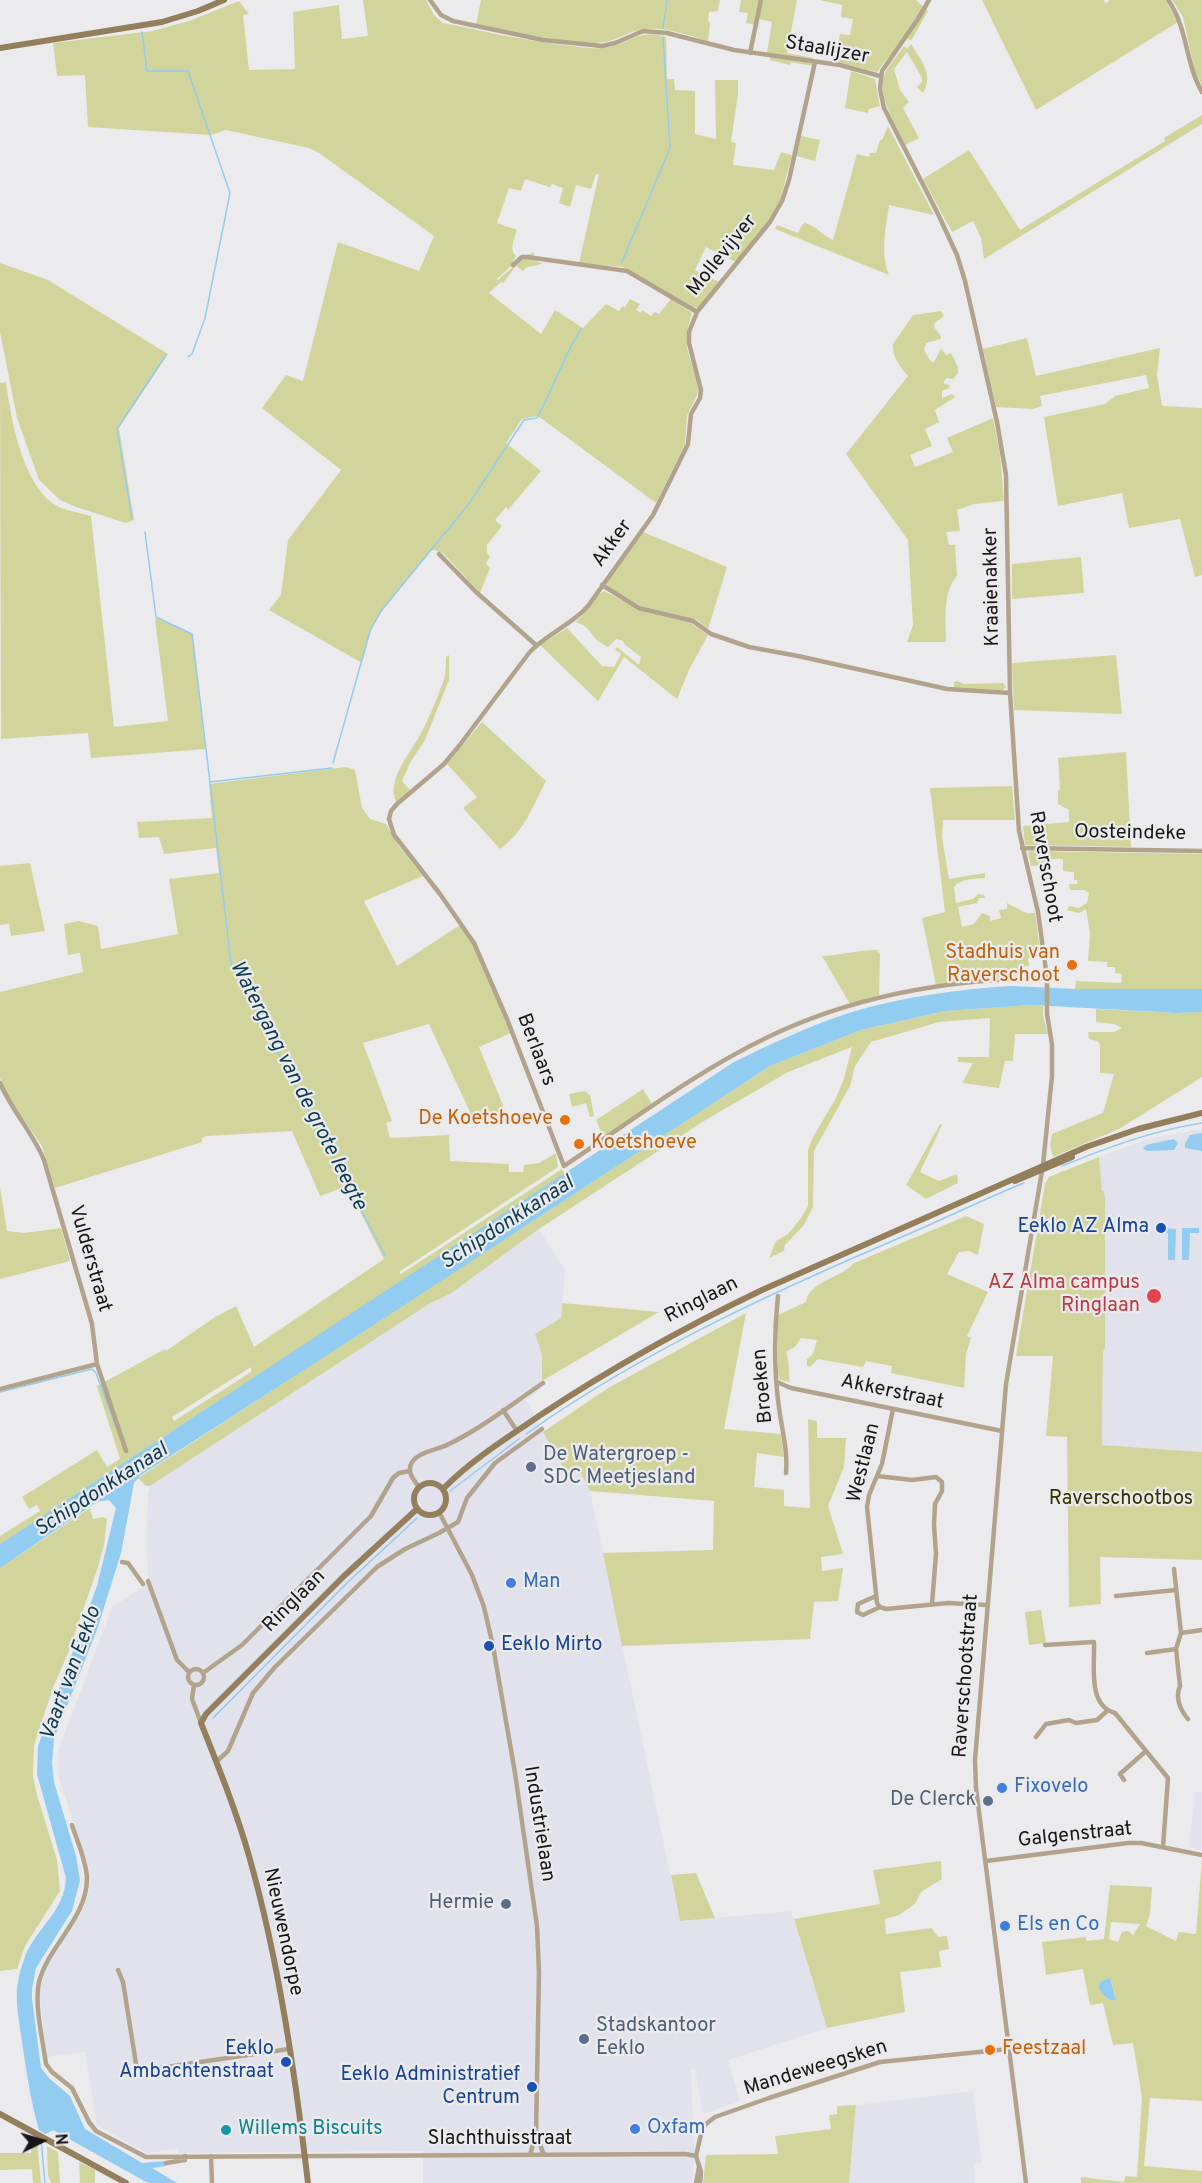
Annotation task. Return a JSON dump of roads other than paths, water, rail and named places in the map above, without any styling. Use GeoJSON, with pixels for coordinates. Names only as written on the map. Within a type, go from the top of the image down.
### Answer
{"type":"FeatureCollection","features":[{"type":"Feature","properties":{"kind":"main road"},"geometry":{"type":"LineString","coordinates":[[0,48],[162,22],[224,0]]}},
{"type":"Feature","properties":{"kind":"main road","name":"Ringlaan"},"geometry":{"type":"LineString","coordinates":[[443,1489],[517,1431],[600,1376],[712,1314],[1086,1147],[1138,1129],[1202,1115]]}},
{"type":"Feature","properties":{"kind":"main road","name":"Ringlaan"},"geometry":{"type":"LineString","coordinates":[[999,1187],[1028,1177],[1042,1168],[1050,1167],[1097,1144]]}},
{"type":"Feature","properties":{"kind":"main road"},"geometry":{"type":"LineString","coordinates":[[431,1483],[443,1489],[446,1503],[439,1512],[429,1515],[417,1509],[414,1500],[419,1487],[431,1483]]}},
{"type":"Feature","properties":{"kind":"main road","name":"Ringlaan"},"geometry":{"type":"LineString","coordinates":[[201,1723],[206,1714],[344,1576],[417,1509]]}},
{"type":"Feature","properties":{"kind":"main road","name":"Nieuwendorpe"},"geometry":{"type":"LineString","coordinates":[[201,1723],[251,1864],[280,1997],[308,2183]]}},
{"type":"Feature","properties":{"kind":"main road"},"geometry":{"type":"LineString","coordinates":[[0,2114],[126,2183]]}},
{"type":"Feature","properties":{"kind":"street","name":"Staalijzer"},"geometry":{"type":"LineString","coordinates":[[430,0],[441,15],[453,21],[548,40],[602,46],[615,44],[633,34],[653,31],[750,53],[851,68],[880,76],[929,0]]}},
{"type":"Feature","properties":{"kind":"street"},"geometry":{"type":"LineString","coordinates":[[750,53],[761,0]]}},
{"type":"Feature","properties":{"kind":"street"},"geometry":{"type":"LineString","coordinates":[[1168,0],[1180,21],[1192,71],[1202,92]]}},
{"type":"Feature","properties":{"kind":"street","name":"Mollevijver"},"geometry":{"type":"LineString","coordinates":[[513,265],[522,257],[527,257],[627,271],[697,312],[770,222],[782,201],[789,180],[815,62]]}},
{"type":"Feature","properties":{"kind":"street","name":"Kraaienakker"},"geometry":{"type":"LineString","coordinates":[[880,76],[884,108],[957,255],[997,422],[1006,475],[1008,515],[1010,693]]}},
{"type":"Feature","properties":{"kind":"street","name":"Akker"},"geometry":{"type":"LineString","coordinates":[[536,645],[581,614],[653,515],[688,444],[691,414],[701,390],[689,343],[689,332],[697,312]]}},
{"type":"Feature","properties":{"kind":"street"},"geometry":{"type":"LineString","coordinates":[[439,554],[476,592],[536,645]]}},
{"type":"Feature","properties":{"kind":"street"},"geometry":{"type":"LineString","coordinates":[[602,585],[639,608],[693,621],[711,634],[748,647],[947,689],[1010,693]]}},
{"type":"Feature","properties":{"kind":"street","name":"Berlaars"},"geometry":{"type":"LineString","coordinates":[[536,645],[444,764],[397,804],[389,819],[394,836],[446,902],[474,943],[507,1018],[564,1166],[726,1059],[770,1036],[821,1015],[869,1000],[918,989],[1007,978],[1047,978]]}},
{"type":"Feature","properties":{"kind":"street","name":"Raverschoot"},"geometry":{"type":"LineString","coordinates":[[1010,693],[1022,848],[1038,912],[1047,978],[1047,1010]]}},
{"type":"Feature","properties":{"kind":"street","name":"Oosteindeke"},"geometry":{"type":"LineString","coordinates":[[1022,848],[1202,851]]}},
{"type":"Feature","properties":{"kind":"street","name":"Raverschootstraat"},"geometry":{"type":"LineString","coordinates":[[1026,2183],[976,1788],[975,1760],[1008,1368],[1042,1168],[1052,1076],[1052,1044],[1047,1010]]}},
{"type":"Feature","properties":{"kind":"street","name":"Vulderstraat"},"geometry":{"type":"LineString","coordinates":[[0,1083],[7,1100],[35,1142],[44,1161],[92,1324],[97,1364],[126,1451]]}},
{"type":"Feature","properties":{"kind":"street","name":"Broeken"},"geometry":{"type":"LineString","coordinates":[[778,1296],[775,1328],[777,1382],[787,1459],[786,1473]]}},
{"type":"Feature","properties":{"kind":"street"},"geometry":{"type":"LineString","coordinates":[[0,1389],[97,1364]]}},
{"type":"Feature","properties":{"kind":"street","name":"Akkerstraat"},"geometry":{"type":"LineString","coordinates":[[777,1382],[791,1388],[1002,1431]]}},
{"type":"Feature","properties":{"kind":"street"},"geometry":{"type":"LineString","coordinates":[[419,1487],[410,1471],[412,1462],[447,1446],[543,1383]]}},
{"type":"Feature","properties":{"kind":"street","name":"Westlaan"},"geometry":{"type":"LineString","coordinates":[[879,1605],[876,1596],[867,1507],[888,1438],[893,1408]]}},
{"type":"Feature","properties":{"kind":"street"},"geometry":{"type":"LineString","coordinates":[[503,1410],[517,1431]]}},
{"type":"Feature","properties":{"kind":"street"},"geometry":{"type":"LineString","coordinates":[[448,1528],[458,1522],[467,1498],[495,1463],[542,1429]]}},
{"type":"Feature","properties":{"kind":"street"},"geometry":{"type":"LineString","coordinates":[[194,1685],[201,1683],[203,1673],[242,1646],[371,1516],[393,1478],[399,1473],[410,1471]]}},
{"type":"Feature","properties":{"kind":"street"},"geometry":{"type":"LineString","coordinates":[[877,1476],[912,1480],[936,1478],[942,1482],[942,1491],[935,1504],[936,1554],[932,1604]]}},
{"type":"Feature","properties":{"kind":"street","name":"Industrielaan"},"geometry":{"type":"LineString","coordinates":[[439,1512],[472,1575],[484,1607],[515,1773],[532,1884],[539,1972],[536,2134],[530,2155]]}},
{"type":"Feature","properties":{"kind":"street","name":"Ringlaan"},"geometry":{"type":"LineString","coordinates":[[216,1762],[228,1751],[253,1693],[275,1667],[377,1567],[405,1549],[448,1528]]}},
{"type":"Feature","properties":{"kind":"street"},"geometry":{"type":"LineString","coordinates":[[122,1562],[128,1563],[146,1582],[177,1660],[189,1672],[189,1681],[194,1685]]}},
{"type":"Feature","properties":{"kind":"street"},"geometry":{"type":"LineString","coordinates":[[1174,1569],[1181,1633],[1176,1649],[1181,1711],[1188,1719]]}},
{"type":"Feature","properties":{"kind":"street"},"geometry":{"type":"LineString","coordinates":[[1116,1596],[1176,1590]]}},
{"type":"Feature","properties":{"kind":"street"},"geometry":{"type":"LineString","coordinates":[[876,1596],[858,1604],[857,1612],[863,1615],[879,1605],[886,1609],[932,1604],[987,1605]]}},
{"type":"Feature","properties":{"kind":"street"},"geometry":{"type":"LineString","coordinates":[[1181,1633],[1202,1630]]}},
{"type":"Feature","properties":{"kind":"street"},"geometry":{"type":"LineString","coordinates":[[1045,1646],[1094,1642],[1096,1697],[1107,1711],[1115,1713],[1168,1778],[1163,1847]]}},
{"type":"Feature","properties":{"kind":"street"},"geometry":{"type":"LineString","coordinates":[[1147,1653],[1176,1649]]}},
{"type":"Feature","properties":{"kind":"street"},"geometry":{"type":"LineString","coordinates":[[189,1672],[196,1669],[203,1673]]}},
{"type":"Feature","properties":{"kind":"street"},"geometry":{"type":"LineString","coordinates":[[194,1685],[192,1699],[201,1723]]}},
{"type":"Feature","properties":{"kind":"street"},"geometry":{"type":"LineString","coordinates":[[1036,1737],[1046,1724],[1069,1720],[1076,1723],[1097,1720],[1107,1711]]}},
{"type":"Feature","properties":{"kind":"street"},"geometry":{"type":"LineString","coordinates":[[1124,1780],[1120,1774],[1146,1751]]}},
{"type":"Feature","properties":{"kind":"street","name":"Slachthuisstraat"},"geometry":{"type":"LineString","coordinates":[[72,1825],[85,1864],[86,1887],[79,1913],[48,1959],[39,1984],[38,1996],[46,2064],[51,2072],[72,2088],[96,2131],[146,2157],[685,2154],[696,2156]]}},
{"type":"Feature","properties":{"kind":"street","name":"Galgenstraat"},"geometry":{"type":"LineString","coordinates":[[986,1861],[1128,1843],[1202,1855]]}},
{"type":"Feature","properties":{"kind":"street"},"geometry":{"type":"LineString","coordinates":[[118,1970],[123,1982],[139,2071],[289,2049]]}},
{"type":"Feature","properties":{"kind":"street","name":"Mandeweegsken"},"geometry":{"type":"LineString","coordinates":[[696,2156],[702,2130],[706,2124],[715,2117],[769,2098],[880,2062],[1009,2049]]}},
{"type":"Feature","properties":{"kind":"street","name":"Industrielaan"},"geometry":{"type":"LineString","coordinates":[[536,2134],[544,2155]]}},
{"type":"Feature","properties":{"kind":"street"},"geometry":{"type":"LineString","coordinates":[[166,2163],[185,2160],[185,2156]]}},
{"type":"Feature","properties":{"kind":"street"},"geometry":{"type":"LineString","coordinates":[[211,2156],[212,2183]]}},
{"type":"Feature","properties":{"kind":"street"},"geometry":{"type":"LineString","coordinates":[[696,2156],[699,2168],[698,2183]]}},
{"type":"Feature","properties":{"kind":"water"},"geometry":{"type":"Polygon","coordinates":[[[1013,986],[1075,989],[1202,989],[1202,1012],[1177,1013],[1032,1005],[945,1011],[861,1030],[770,1066],[141,1475],[134,1483],[121,1553],[98,1627],[54,1739],[52,1763],[54,1782],[76,1856],[80,1880],[72,1911],[36,1968],[32,1999],[41,2068],[70,2096],[85,2129],[142,2163],[166,2161],[166,2166],[152,2168],[177,2183],[148,2183],[53,2130],[46,2134],[39,2130],[21,2035],[17,2007],[18,1985],[26,1954],[61,1900],[66,1878],[37,1774],[38,1746],[97,1586],[116,1508],[109,1500],[97,1502],[0,1568],[0,1544],[734,1062],[805,1029],[869,1007],[971,989],[1013,986]]]}},
{"type":"Feature","properties":{"kind":"water"},"geometry":{"type":"Polygon","coordinates":[[[1202,1133],[1202,1151],[1185,1148],[1190,1135],[1202,1133]]]}},
{"type":"Feature","properties":{"kind":"water"},"geometry":{"type":"Polygon","coordinates":[[[1174,1139],[1178,1143],[1174,1150],[1147,1151],[1143,1149],[1146,1145],[1174,1139]]]}},
{"type":"Feature","properties":{"kind":"water"},"geometry":{"type":"Polygon","coordinates":[[[1160,1228],[1176,1229],[1175,1260],[1168,1260],[1168,1233],[1160,1233],[1160,1228]]]}},
{"type":"Feature","properties":{"kind":"water"},"geometry":{"type":"Polygon","coordinates":[[[1182,1228],[1199,1228],[1199,1233],[1190,1233],[1189,1260],[1182,1260],[1182,1228]]]}},
{"type":"Feature","properties":{"kind":"water"},"geometry":{"type":"Polygon","coordinates":[[[1110,1978],[1116,2000],[1105,1997],[1098,1986],[1101,1981],[1110,1978]]]}},
{"type":"Feature","properties":{"kind":"waterway","name":"Watergang van de grote leegte"},"geometry":{"type":"LineString","coordinates":[[663,28],[667,0]]}},
{"type":"Feature","properties":{"kind":"waterway"},"geometry":{"type":"LineString","coordinates":[[142,32],[147,71],[188,71],[230,193],[205,318],[192,354],[188,357]]}},
{"type":"Feature","properties":{"kind":"waterway","name":"Watergang van de grote leegte"},"geometry":{"type":"LineString","coordinates":[[622,262],[670,148],[663,37]]}},
{"type":"Feature","properties":{"kind":"waterway","name":"Watergang van de grote leegte"},"geometry":{"type":"LineString","coordinates":[[333,763],[370,631],[381,611],[468,505],[524,420],[537,418],[581,329]]}},
{"type":"Feature","properties":{"kind":"waterway"},"geometry":{"type":"LineString","coordinates":[[132,518],[117,429],[166,355]]}},
{"type":"Feature","properties":{"kind":"waterway"},"geometry":{"type":"LineString","coordinates":[[145,532],[156,617],[192,634],[210,782]]}},
{"type":"Feature","properties":{"kind":"waterway","name":"Watergang van de grote leegte"},"geometry":{"type":"LineString","coordinates":[[332,768],[210,782],[231,964],[385,1255]]}},
{"type":"Feature","properties":{"kind":"waterway"},"geometry":{"type":"LineString","coordinates":[[1062,1166],[1130,1140],[1202,1123]]}},
{"type":"Feature","properties":{"kind":"waterway"},"geometry":{"type":"LineString","coordinates":[[526,1434],[616,1376],[710,1325],[806,1279],[1024,1183]]}},
{"type":"Feature","properties":{"kind":"waterway"},"geometry":{"type":"LineString","coordinates":[[0,1392],[92,1369],[96,1373],[116,1427]]}},
{"type":"Feature","properties":{"kind":"waterway"},"geometry":{"type":"LineString","coordinates":[[450,1491],[519,1439]]}},
{"type":"Feature","properties":{"kind":"waterway"},"geometry":{"type":"LineString","coordinates":[[213,1718],[347,1583],[417,1518]]}},
{"type":"Feature","properties":{"kind":"waterway"},"geometry":{"type":"LineString","coordinates":[[41,2139],[45,2183]]}},
{"type":"Feature","properties":{"kind":"place","name":"Stadhuis van Raverschoot"},"geometry":{"type":"Point","coordinates":[1072,965]}},
{"type":"Feature","properties":{"kind":"place","name":"De Koetshoeve"},"geometry":{"type":"Point","coordinates":[565,1120]}},
{"type":"Feature","properties":{"kind":"place","name":"Koetshoeve"},"geometry":{"type":"Point","coordinates":[579,1144]}},
{"type":"Feature","properties":{"kind":"place","name":"Eeklo AZ Alma"},"geometry":{"type":"Point","coordinates":[1161,1228]}},
{"type":"Feature","properties":{"kind":"place","name":"AZ Alma campus Ringlaan"},"geometry":{"type":"Point","coordinates":[1154,1296]}},
{"type":"Feature","properties":{"kind":"place","name":"De Watergroep - SDC Meetjesland"},"geometry":{"type":"Point","coordinates":[531,1467]}},
{"type":"Feature","properties":{"kind":"place","name":"Man"},"geometry":{"type":"Point","coordinates":[511,1583]}},
{"type":"Feature","properties":{"kind":"place","name":"Eeklo Mirto"},"geometry":{"type":"Point","coordinates":[489,1646]}},
{"type":"Feature","properties":{"kind":"place","name":"Fixovelo"},"geometry":{"type":"Point","coordinates":[1002,1788]}},
{"type":"Feature","properties":{"kind":"place","name":"De Clerck"},"geometry":{"type":"Point","coordinates":[988,1801]}},
{"type":"Feature","properties":{"kind":"place","name":"Hermie"},"geometry":{"type":"Point","coordinates":[506,1904]}},
{"type":"Feature","properties":{"kind":"place","name":"Els en Co"},"geometry":{"type":"Point","coordinates":[1005,1926]}},
{"type":"Feature","properties":{"kind":"place","name":"Stadskantoor Eeklo"},"geometry":{"type":"Point","coordinates":[584,2039]}},
{"type":"Feature","properties":{"kind":"place","name":"Feestzaal"},"geometry":{"type":"Point","coordinates":[990,2050]}},
{"type":"Feature","properties":{"kind":"place","name":"Eeklo Ambachtenstraat"},"geometry":{"type":"Point","coordinates":[286,2062]}},
{"type":"Feature","properties":{"kind":"place","name":"Eeklo Administratief Centrum"},"geometry":{"type":"Point","coordinates":[532,2087]}},
{"type":"Feature","properties":{"kind":"place","name":"Oxfam"},"geometry":{"type":"Point","coordinates":[635,2129]}},
{"type":"Feature","properties":{"kind":"place","name":"Willems Biscuits"},"geometry":{"type":"Point","coordinates":[226,2130]}},
{"type":"Feature","properties":{"kind":"water label","name":"Schipdonkkanaal"},"geometry":{"type":"Point","coordinates":[508,1224]}},
{"type":"Feature","properties":{"kind":"water label","name":"Schipdonkkanaal"},"geometry":{"type":"Point","coordinates":[102,1491]}},
{"type":"Feature","properties":{"kind":"water label","name":"Vaart van Eeklo"},"geometry":{"type":"Point","coordinates":[72,1674]}},
{"type":"Feature","properties":{"kind":"park label","name":"Raverschootbos"},"geometry":{"type":"Point","coordinates":[1121,1500]}}]}
